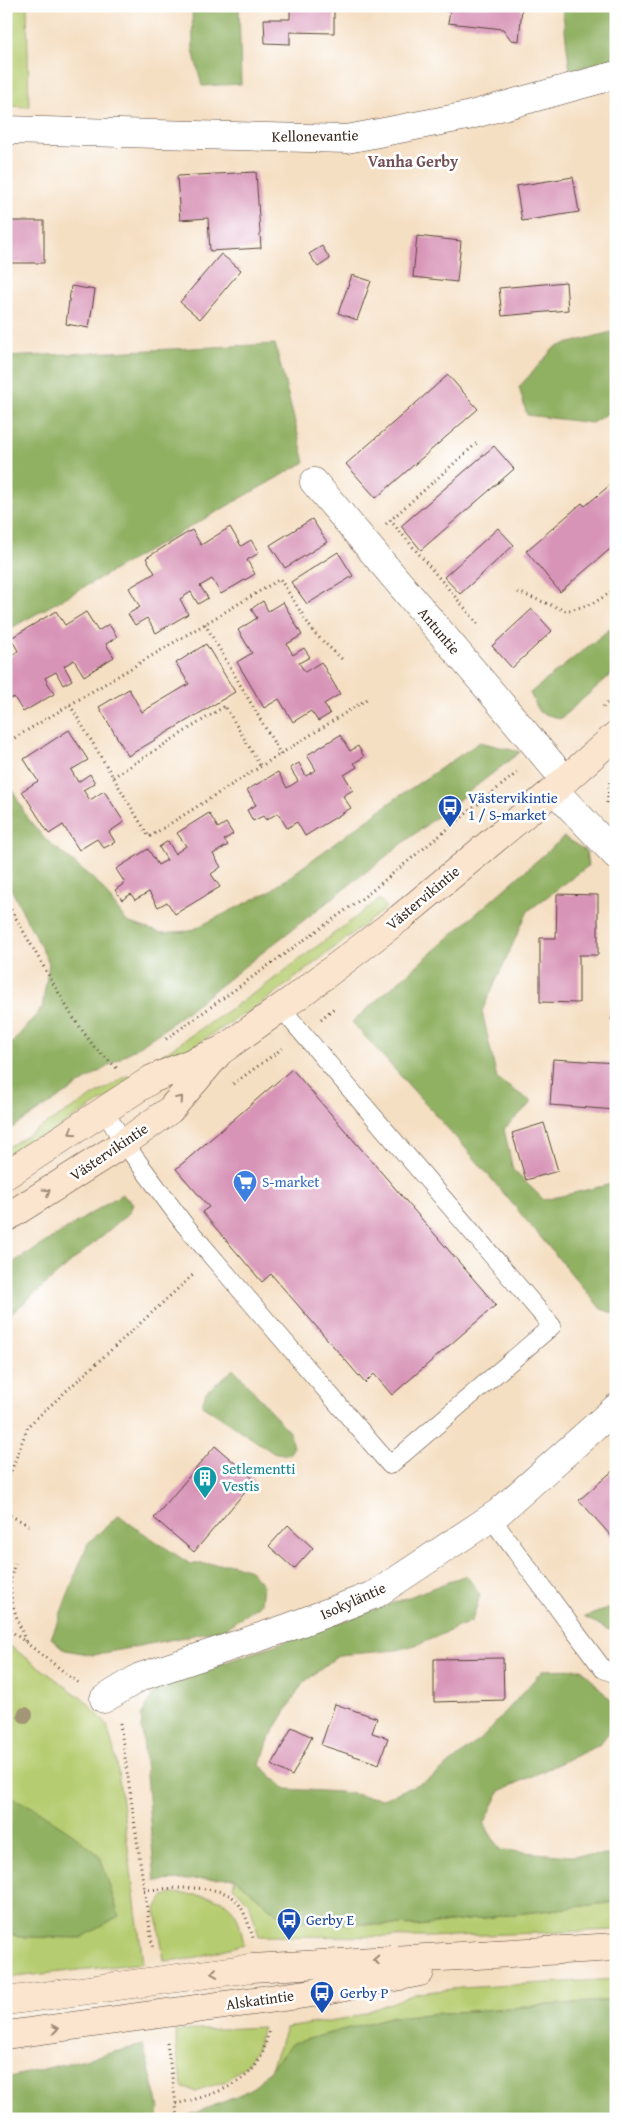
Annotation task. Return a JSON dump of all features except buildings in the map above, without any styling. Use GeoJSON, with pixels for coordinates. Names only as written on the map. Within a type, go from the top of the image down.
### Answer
{"type":"FeatureCollection","features":[{"type":"Feature","properties":{"kind":"main road","name":"Västervikintie"},"geometry":{"type":"LineString","coordinates":[[6,1175],[152,1079],[222,1050],[281,1008],[400,918],[560,785],[616,735]]}},
{"type":"Feature","properties":{"kind":"main road","name":"Västervikintie"},"geometry":{"type":"LineString","coordinates":[[6,1218],[124,1144],[170,1110],[222,1050]]}},
{"type":"Feature","properties":{"kind":"main road","name":"Alskatintie"},"geometry":{"type":"LineString","coordinates":[[6,2001],[252,1968],[616,1947]]}},
{"type":"Feature","properties":{"kind":"main road","name":"Alskatintie"},"geometry":{"type":"LineString","coordinates":[[6,2036],[320,1992],[512,1954]]}},
{"type":"Feature","properties":{"kind":"street","name":"Kellonevantie"},"geometry":{"type":"LineString","coordinates":[[6,130],[347,139],[467,116],[616,75]]}},
{"type":"Feature","properties":{"kind":"street","name":"Antuntie"},"geometry":{"type":"LineString","coordinates":[[314,482],[542,753],[560,785],[616,855]]}},
{"type":"Feature","properties":{"kind":"street","name":"Isokyläntie"},"geometry":{"type":"LineString","coordinates":[[104,1699],[140,1677],[288,1628],[376,1594],[491,1518],[616,1408]]}},
{"type":"Feature","properties":{"kind":"lane"},"geometry":{"type":"LineString","coordinates":[[104,1110],[124,1144],[184,1224],[390,1465],[552,1326],[281,1008]]}},
{"type":"Feature","properties":{"kind":"lane"},"geometry":{"type":"LineString","coordinates":[[491,1518],[604,1669],[616,1674]]}},
{"type":"Feature","properties":{"kind":"path"},"geometry":{"type":"LineString","coordinates":[[364,542],[477,443]]}},
{"type":"Feature","properties":{"kind":"path"},"geometry":{"type":"LineString","coordinates":[[390,520],[480,626]]}},
{"type":"Feature","properties":{"kind":"path"},"geometry":{"type":"LineString","coordinates":[[6,743],[280,579],[314,633],[343,660]]}},
{"type":"Feature","properties":{"kind":"path"},"geometry":{"type":"LineString","coordinates":[[518,592],[566,611],[592,604],[616,589]]}},
{"type":"Feature","properties":{"kind":"path"},"geometry":{"type":"LineString","coordinates":[[205,624],[281,755]]}},
{"type":"Feature","properties":{"kind":"path"},"geometry":{"type":"LineString","coordinates":[[601,710],[616,697]]}},
{"type":"Feature","properties":{"kind":"path"},"geometry":{"type":"LineString","coordinates":[[70,705],[149,837],[369,698]]}},
{"type":"Feature","properties":{"kind":"path"},"geometry":{"type":"LineString","coordinates":[[114,777],[225,706],[261,767]]}},
{"type":"Feature","properties":{"kind":"path"},"geometry":{"type":"LineString","coordinates":[[162,1042],[364,897],[542,753]]}},
{"type":"Feature","properties":{"kind":"path"},"geometry":{"type":"LineString","coordinates":[[611,781],[607,802],[611,808]]}},
{"type":"Feature","properties":{"kind":"path"},"geometry":{"type":"LineString","coordinates":[[6,902],[72,1016],[95,1048],[120,1071]]}},
{"type":"Feature","properties":{"kind":"path"},"geometry":{"type":"LineString","coordinates":[[112,1076],[126,1067]]}},
{"type":"Feature","properties":{"kind":"path"},"geometry":{"type":"LineString","coordinates":[[6,1485],[28,1426],[213,1258]]}},
{"type":"Feature","properties":{"kind":"path"},"geometry":{"type":"LineString","coordinates":[[6,1513],[32,1527]]}},
{"type":"Feature","properties":{"kind":"path"},"geometry":{"type":"LineString","coordinates":[[15,1563],[10,1577],[11,1601],[26,1643]]}},
{"type":"Feature","properties":{"kind":"path"},"geometry":{"type":"LineString","coordinates":[[6,1627],[68,1677],[104,1699],[114,1710],[120,1722],[153,1950]]}},
{"type":"Feature","properties":{"kind":"path"},"geometry":{"type":"LineString","coordinates":[[144,1890],[201,1888],[230,1895],[247,1916],[255,1943]]}},
{"type":"Feature","properties":{"kind":"path"},"geometry":{"type":"LineString","coordinates":[[176,2104],[199,2098],[229,2086],[246,2076],[259,2061],[270,2026]]}},
{"type":"Feature","properties":{"kind":"path"},"geometry":{"type":"LineString","coordinates":[[166,2036],[177,2119]]}},
{"type":"Feature","properties":{"kind":"green space"},"geometry":{"type":"Polygon","coordinates":[[[6,6],[27,6],[29,107],[6,106],[6,6]]]}},
{"type":"Feature","properties":{"kind":"green space"},"geometry":{"type":"Polygon","coordinates":[[[192,6],[239,6],[241,84],[202,86],[193,50],[192,6]]]}},
{"type":"Feature","properties":{"kind":"green space"},"geometry":{"type":"Polygon","coordinates":[[[562,6],[616,6],[616,59],[570,71],[562,6]]]}},
{"type":"Feature","properties":{"kind":"green space"},"geometry":{"type":"Polygon","coordinates":[[[611,332],[616,333],[616,408],[592,423],[527,415],[519,387],[555,347],[611,332]]]}},
{"type":"Feature","properties":{"kind":"green space"},"geometry":{"type":"Polygon","coordinates":[[[275,344],[305,462],[6,631],[6,357],[275,344]]]}},
{"type":"Feature","properties":{"kind":"green space"},"geometry":{"type":"Polygon","coordinates":[[[616,624],[616,670],[560,719],[539,712],[530,693],[616,624]]]}},
{"type":"Feature","properties":{"kind":"green space"},"geometry":{"type":"Polygon","coordinates":[[[480,742],[520,752],[159,1033],[6,1132],[6,1050],[42,1008],[49,963],[6,879],[6,777],[26,816],[43,837],[99,884],[127,922],[161,933],[190,931],[270,891],[395,799],[480,742]]]}},
{"type":"Feature","properties":{"kind":"green space"},"geometry":{"type":"Polygon","coordinates":[[[564,837],[586,851],[588,866],[528,911],[482,1011],[497,1079],[532,1102],[504,1129],[513,1170],[544,1200],[616,1183],[616,1314],[601,1309],[468,1151],[352,1022],[564,837]]]}},
{"type":"Feature","properties":{"kind":"green space"},"geometry":{"type":"Polygon","coordinates":[[[380,899],[386,908],[269,998],[161,1067],[156,1059],[263,987],[380,899]]]}},
{"type":"Feature","properties":{"kind":"green space"},"geometry":{"type":"Polygon","coordinates":[[[127,1076],[139,1078],[6,1160],[6,1148],[127,1076]]]}},
{"type":"Feature","properties":{"kind":"green space"},"geometry":{"type":"Polygon","coordinates":[[[122,1194],[133,1203],[130,1212],[6,1318],[6,1267],[122,1194]]]}},
{"type":"Feature","properties":{"kind":"green space"},"geometry":{"type":"Polygon","coordinates":[[[234,1369],[290,1433],[293,1448],[289,1455],[272,1452],[202,1405],[206,1392],[234,1369]]]}},
{"type":"Feature","properties":{"kind":"green space"},"geometry":{"type":"Polygon","coordinates":[[[119,1515],[190,1564],[232,1564],[250,1570],[263,1585],[261,1604],[224,1629],[94,1655],[65,1650],[51,1638],[88,1543],[119,1515]]]}},
{"type":"Feature","properties":{"kind":"green space"},"geometry":{"type":"Polygon","coordinates":[[[466,1575],[480,1595],[472,1621],[422,1643],[397,1650],[339,1655],[303,1683],[270,1737],[260,1765],[286,1789],[341,1792],[383,1799],[432,1778],[484,1736],[543,1670],[582,1669],[616,1706],[616,1723],[599,1745],[500,1791],[484,1824],[500,1850],[571,1856],[616,1855],[616,1902],[418,1926],[303,1922],[275,1912],[235,1878],[155,1881],[141,1716],[158,1686],[383,1607],[466,1575]]]}},
{"type":"Feature","properties":{"kind":"green space"},"geometry":{"type":"Polygon","coordinates":[[[616,1606],[616,1628],[609,1630],[584,1617],[616,1606]]]}},
{"type":"Feature","properties":{"kind":"green space"},"geometry":{"type":"Polygon","coordinates":[[[6,1643],[87,1702],[107,1725],[117,1764],[143,1963],[6,1978],[6,1643]]]}},
{"type":"Feature","properties":{"kind":"green space"},"geometry":{"type":"Polygon","coordinates":[[[6,1795],[32,1807],[73,1834],[100,1856],[119,1916],[81,1938],[18,1937],[6,1932],[6,1795]]]}},
{"type":"Feature","properties":{"kind":"green space"},"geometry":{"type":"Polygon","coordinates":[[[235,1878],[275,1912],[303,1922],[418,1926],[616,1902],[616,1930],[427,1937],[259,1936],[249,1902],[233,1887],[235,1878]]]}},
{"type":"Feature","properties":{"kind":"green space"},"geometry":{"type":"Polygon","coordinates":[[[174,1893],[210,1897],[226,1904],[237,1917],[244,1944],[190,1959],[164,1961],[156,1909],[162,1898],[174,1893]]]}},
{"type":"Feature","properties":{"kind":"green space"},"geometry":{"type":"Polygon","coordinates":[[[616,1979],[616,2000],[390,2017],[270,2071],[286,2028],[353,2017],[418,1993],[461,1988],[616,1979]]]}},
{"type":"Feature","properties":{"kind":"green space"},"geometry":{"type":"Polygon","coordinates":[[[616,2000],[616,2119],[189,2119],[189,2115],[236,2097],[255,2086],[293,2043],[390,2017],[616,2000]]]}},
{"type":"Feature","properties":{"kind":"green space"},"geometry":{"type":"Polygon","coordinates":[[[263,2027],[257,2048],[246,2065],[226,2081],[196,2091],[184,2088],[178,2060],[176,2031],[263,2027]]]}},
{"type":"Feature","properties":{"kind":"green space"},"geometry":{"type":"Polygon","coordinates":[[[143,2045],[159,2107],[158,2119],[6,2119],[6,2078],[143,2045]]]}},
{"type":"Feature","properties":{"kind":"place","name":"Västervikintie 1 / S-market"},"geometry":{"type":"Point","coordinates":[450,828]}},
{"type":"Feature","properties":{"kind":"place","name":"S-market"},"geometry":{"type":"Point","coordinates":[245,1203]}},
{"type":"Feature","properties":{"kind":"place","name":"Setlementti Vestis"},"geometry":{"type":"Point","coordinates":[205,1499]}},
{"type":"Feature","properties":{"kind":"place","name":"Gerby E"},"geometry":{"type":"Point","coordinates":[289,1941]}},
{"type":"Feature","properties":{"kind":"place","name":"Gerby P"},"geometry":{"type":"Point","coordinates":[322,2014]}},
{"type":"Feature","properties":{"kind":"district","name":"Vanha Gerby"},"geometry":{"type":"Point","coordinates":[413,161]}}]}
